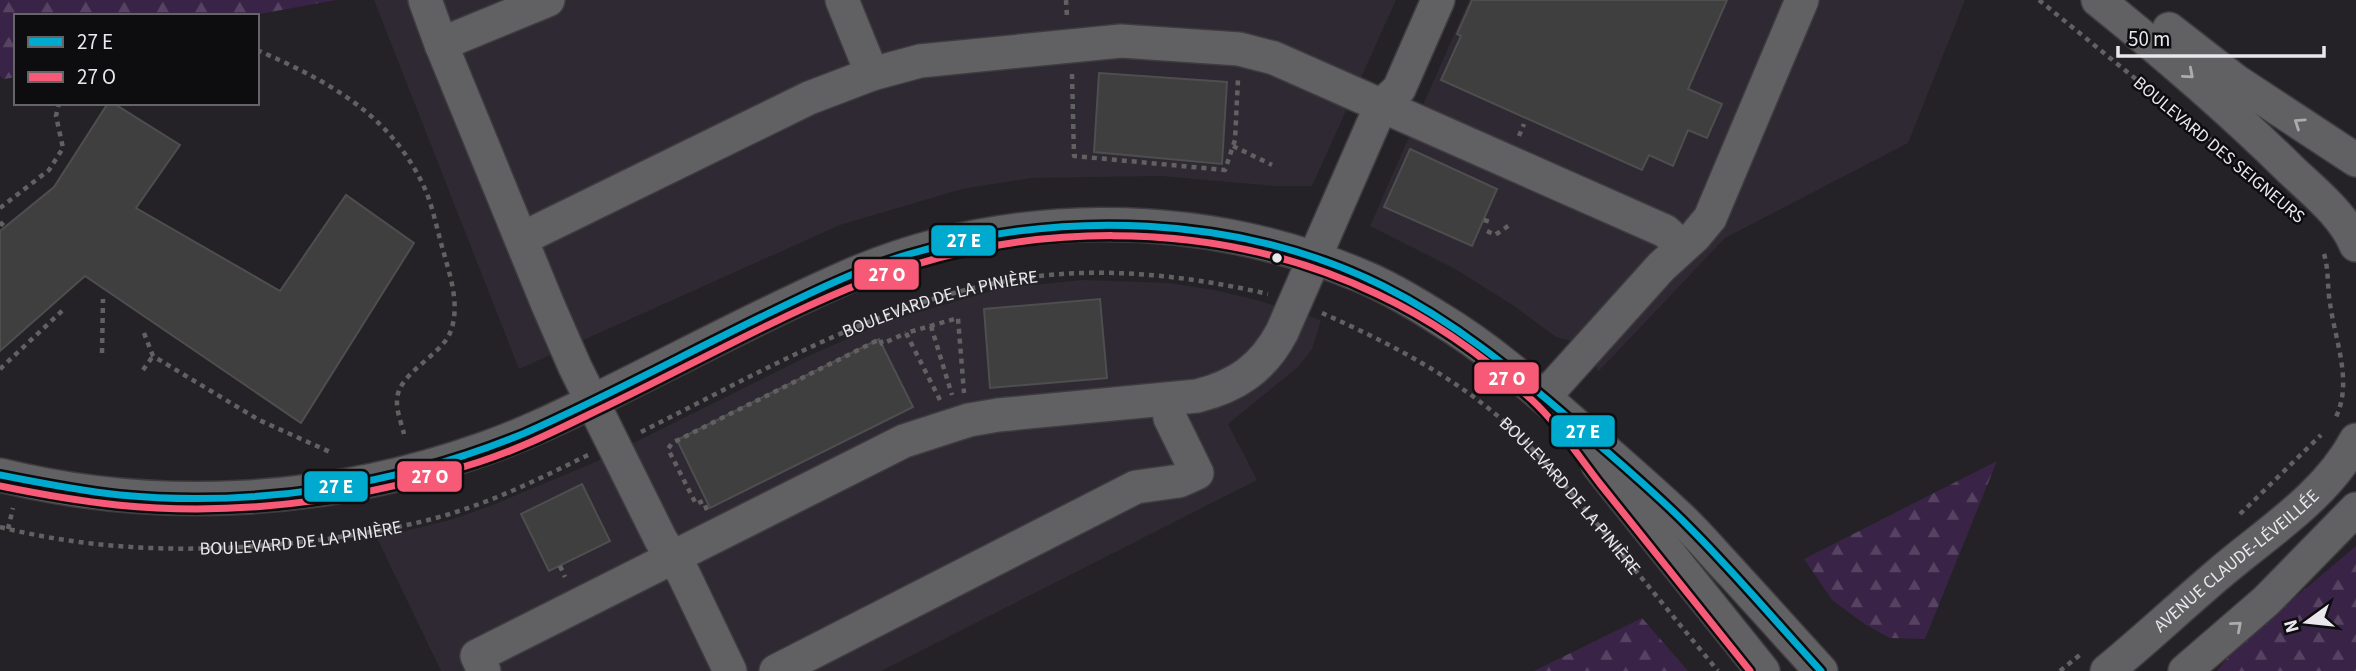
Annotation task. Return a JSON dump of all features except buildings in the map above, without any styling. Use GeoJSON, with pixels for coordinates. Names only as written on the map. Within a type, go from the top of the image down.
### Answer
{"type":"FeatureCollection","features":[{"type":"Feature","properties":{"kind":"street"},"geometry":{"type":"LineString","coordinates":[[425,0],[548,305],[661,540],[683,573],[730,671]]}},
{"type":"Feature","properties":{"kind":"street"},"geometry":{"type":"LineString","coordinates":[[441,44],[548,0]]}},
{"type":"Feature","properties":{"kind":"street"},"geometry":{"type":"LineString","coordinates":[[842,0],[872,74]]}},
{"type":"Feature","properties":{"kind":"street"},"geometry":{"type":"LineString","coordinates":[[484,671],[477,656],[885,449],[928,432],[998,415],[1167,400],[1215,392],[1243,376],[1267,357],[1282,332],[1382,105],[1399,89],[1438,0]]}},
{"type":"Feature","properties":{"kind":"street"},"geometry":{"type":"LineString","coordinates":[[1544,397],[1617,315],[1710,218],[1802,0]]}},
{"type":"Feature","properties":{"kind":"street","name":"BOULEVARD DES SEIGNEURS"},"geometry":{"type":"LineString","coordinates":[[2098,0],[2236,116],[2334,212],[2356,245]]}},
{"type":"Feature","properties":{"kind":"street"},"geometry":{"type":"LineString","coordinates":[[2133,0],[2235,81],[2356,160]]}},
{"type":"Feature","properties":{"kind":"street"},"geometry":{"type":"LineString","coordinates":[[521,239],[809,98],[872,74],[920,61],[1121,41],[1256,52],[1313,73],[1665,231],[1682,246]]}},
{"type":"Feature","properties":{"kind":"street","name":"BOULEVARD DE LA PINIÈRE"},"geometry":{"type":"LineString","coordinates":[[0,475],[75,490],[162,498],[242,498],[297,494],[366,482],[453,459],[502,442],[847,276],[925,249],[986,235],[1050,226],[1144,225],[1218,235],[1315,260],[1358,274],[1425,309],[1490,353],[1544,397],[1679,516],[1821,671]]}},
{"type":"Feature","properties":{"kind":"street","name":"BOULEVARD DE LA PINIÈRE"},"geometry":{"type":"LineString","coordinates":[[1544,397],[1763,671]]}},
{"type":"Feature","properties":{"kind":"street"},"geometry":{"type":"LineString","coordinates":[[776,671],[1136,487],[1179,481],[1197,472],[1170,418],[1167,400]]}},
{"type":"Feature","properties":{"kind":"street","name":"AVENUE CLAUDE-LÉVEILLÉE"},"geometry":{"type":"LineString","coordinates":[[2107,671],[2292,514],[2325,480],[2346,429]]}},
{"type":"Feature","properties":{"kind":"street"},"geometry":{"type":"LineString","coordinates":[[2185,671],[2266,601],[2356,509]]}},
{"type":"Feature","properties":{"kind":"path","name":"BOULEVARD DES SEIGNEURS"},"geometry":{"type":"LineString","coordinates":[[2039,0],[2228,155]]}},
{"type":"Feature","properties":{"kind":"path"},"geometry":{"type":"LineString","coordinates":[[259,51],[309,73],[351,99],[378,121],[400,146],[425,189],[453,285],[455,313],[449,334],[439,349],[404,382],[399,392],[397,403],[404,434]]}},
{"type":"Feature","properties":{"kind":"path"},"geometry":{"type":"LineString","coordinates":[[1072,73],[1074,156],[1225,170],[1233,146],[1239,68]]}},
{"type":"Feature","properties":{"kind":"path"},"geometry":{"type":"LineString","coordinates":[[0,208],[49,170],[63,148],[55,116],[58,105]]}},
{"type":"Feature","properties":{"kind":"path"},"geometry":{"type":"LineString","coordinates":[[1233,146],[1272,164]]}},
{"type":"Feature","properties":{"kind":"path"},"geometry":{"type":"LineString","coordinates":[[1484,219],[1491,222]]}},
{"type":"Feature","properties":{"kind":"path"},"geometry":{"type":"LineString","coordinates":[[0,222],[5,227]]}},
{"type":"Feature","properties":{"kind":"path"},"geometry":{"type":"LineString","coordinates":[[1488,231],[1495,235],[1511,224]]}},
{"type":"Feature","properties":{"kind":"path"},"geometry":{"type":"LineString","coordinates":[[2322,249],[2343,384],[2340,407],[2346,429]]}},
{"type":"Feature","properties":{"kind":"path","name":"BOULEVARD DE LA PINIÈRE"},"geometry":{"type":"LineString","coordinates":[[638,434],[792,356],[877,319],[954,294],[1004,282],[1076,273],[1130,275],[1188,280],[1267,294]]}},
{"type":"Feature","properties":{"kind":"path"},"geometry":{"type":"LineString","coordinates":[[102,353],[103,299]]}},
{"type":"Feature","properties":{"kind":"path"},"geometry":{"type":"LineString","coordinates":[[0,369],[63,310]]}},
{"type":"Feature","properties":{"kind":"path","name":"BOULEVARD DE LA PINIÈRE"},"geometry":{"type":"LineString","coordinates":[[1320,312],[1409,356],[1444,377],[1481,402],[1518,434],[1557,475],[1718,671]]}},
{"type":"Feature","properties":{"kind":"path"},"geometry":{"type":"LineString","coordinates":[[710,516],[703,501],[696,504],[668,449],[671,443],[880,339],[882,344],[905,333],[958,318],[965,401]]}},
{"type":"Feature","properties":{"kind":"path"},"geometry":{"type":"LineString","coordinates":[[931,326],[954,403]]}},
{"type":"Feature","properties":{"kind":"path"},"geometry":{"type":"LineString","coordinates":[[144,333],[153,356],[259,420],[330,453]]}},
{"type":"Feature","properties":{"kind":"path"},"geometry":{"type":"LineString","coordinates":[[905,333],[944,407]]}},
{"type":"Feature","properties":{"kind":"path"},"geometry":{"type":"LineString","coordinates":[[143,370],[153,356]]}},
{"type":"Feature","properties":{"kind":"path","name":"BOULEVARD DE LA PINIÈRE"},"geometry":{"type":"LineString","coordinates":[[0,527],[90,544],[157,548],[216,550],[288,544],[374,531],[462,510],[589,456]]}},
{"type":"Feature","properties":{"kind":"shaded area"},"geometry":{"type":"Polygon","coordinates":[[[374,0],[1396,0],[1312,186],[1274,186],[1161,176],[1031,178],[962,189],[840,225],[519,369],[374,0]]]}},
{"type":"Feature","properties":{"kind":"shaded area"},"geometry":{"type":"Polygon","coordinates":[[[1469,0],[1965,0],[1908,143],[1725,238],[1598,372],[1596,366],[1571,341],[1556,337],[1514,306],[1457,270],[1370,226],[1469,0]]]}},
{"type":"Feature","properties":{"kind":"shaded area"},"geometry":{"type":"Polygon","coordinates":[[[1083,280],[1170,283],[1214,290],[1321,320],[1312,349],[1298,367],[1228,424],[1257,480],[881,671],[441,671],[377,538],[450,520],[593,463],[804,358],[885,322],[1002,288],[1083,280]]]}},
{"type":"Feature","properties":{"kind":"green space"},"geometry":{"type":"Polygon","coordinates":[[[0,0],[336,0],[259,14],[14,14],[14,77],[4,79],[0,76],[0,0]]]}},
{"type":"Feature","properties":{"kind":"green space"},"geometry":{"type":"Polygon","coordinates":[[[1997,461],[1925,639],[1890,638],[1866,625],[1832,600],[1804,559],[1997,461]]]}},
{"type":"Feature","properties":{"kind":"green space"},"geometry":{"type":"Polygon","coordinates":[[[2356,546],[2356,671],[2217,671],[2236,647],[2356,546]]]}},
{"type":"Feature","properties":{"kind":"green space"},"geometry":{"type":"Polygon","coordinates":[[[1642,618],[1688,671],[1534,671],[1642,618]]]}},
{"type":"Feature","properties":{"kind":"transit line"},"geometry":{"type":"LineString","coordinates":[[0,475],[90,491],[172,498],[275,495],[378,479],[477,451],[525,433],[814,291],[906,255],[965,240],[1025,230],[1148,226],[1209,232],[1269,244],[1327,262],[1409,300],[1482,348],[1550,402],[1675,513],[1821,671]]}},
{"type":"Feature","properties":{"kind":"transit line"},"geometry":{"type":"LineString","coordinates":[[0,486],[117,505],[209,509],[300,502],[391,486],[479,462],[521,446],[814,303],[911,266],[977,249],[1045,239],[1113,236],[1181,239],[1248,250],[1314,268],[1398,304],[1478,355],[1551,419],[1750,671]]}}]}
